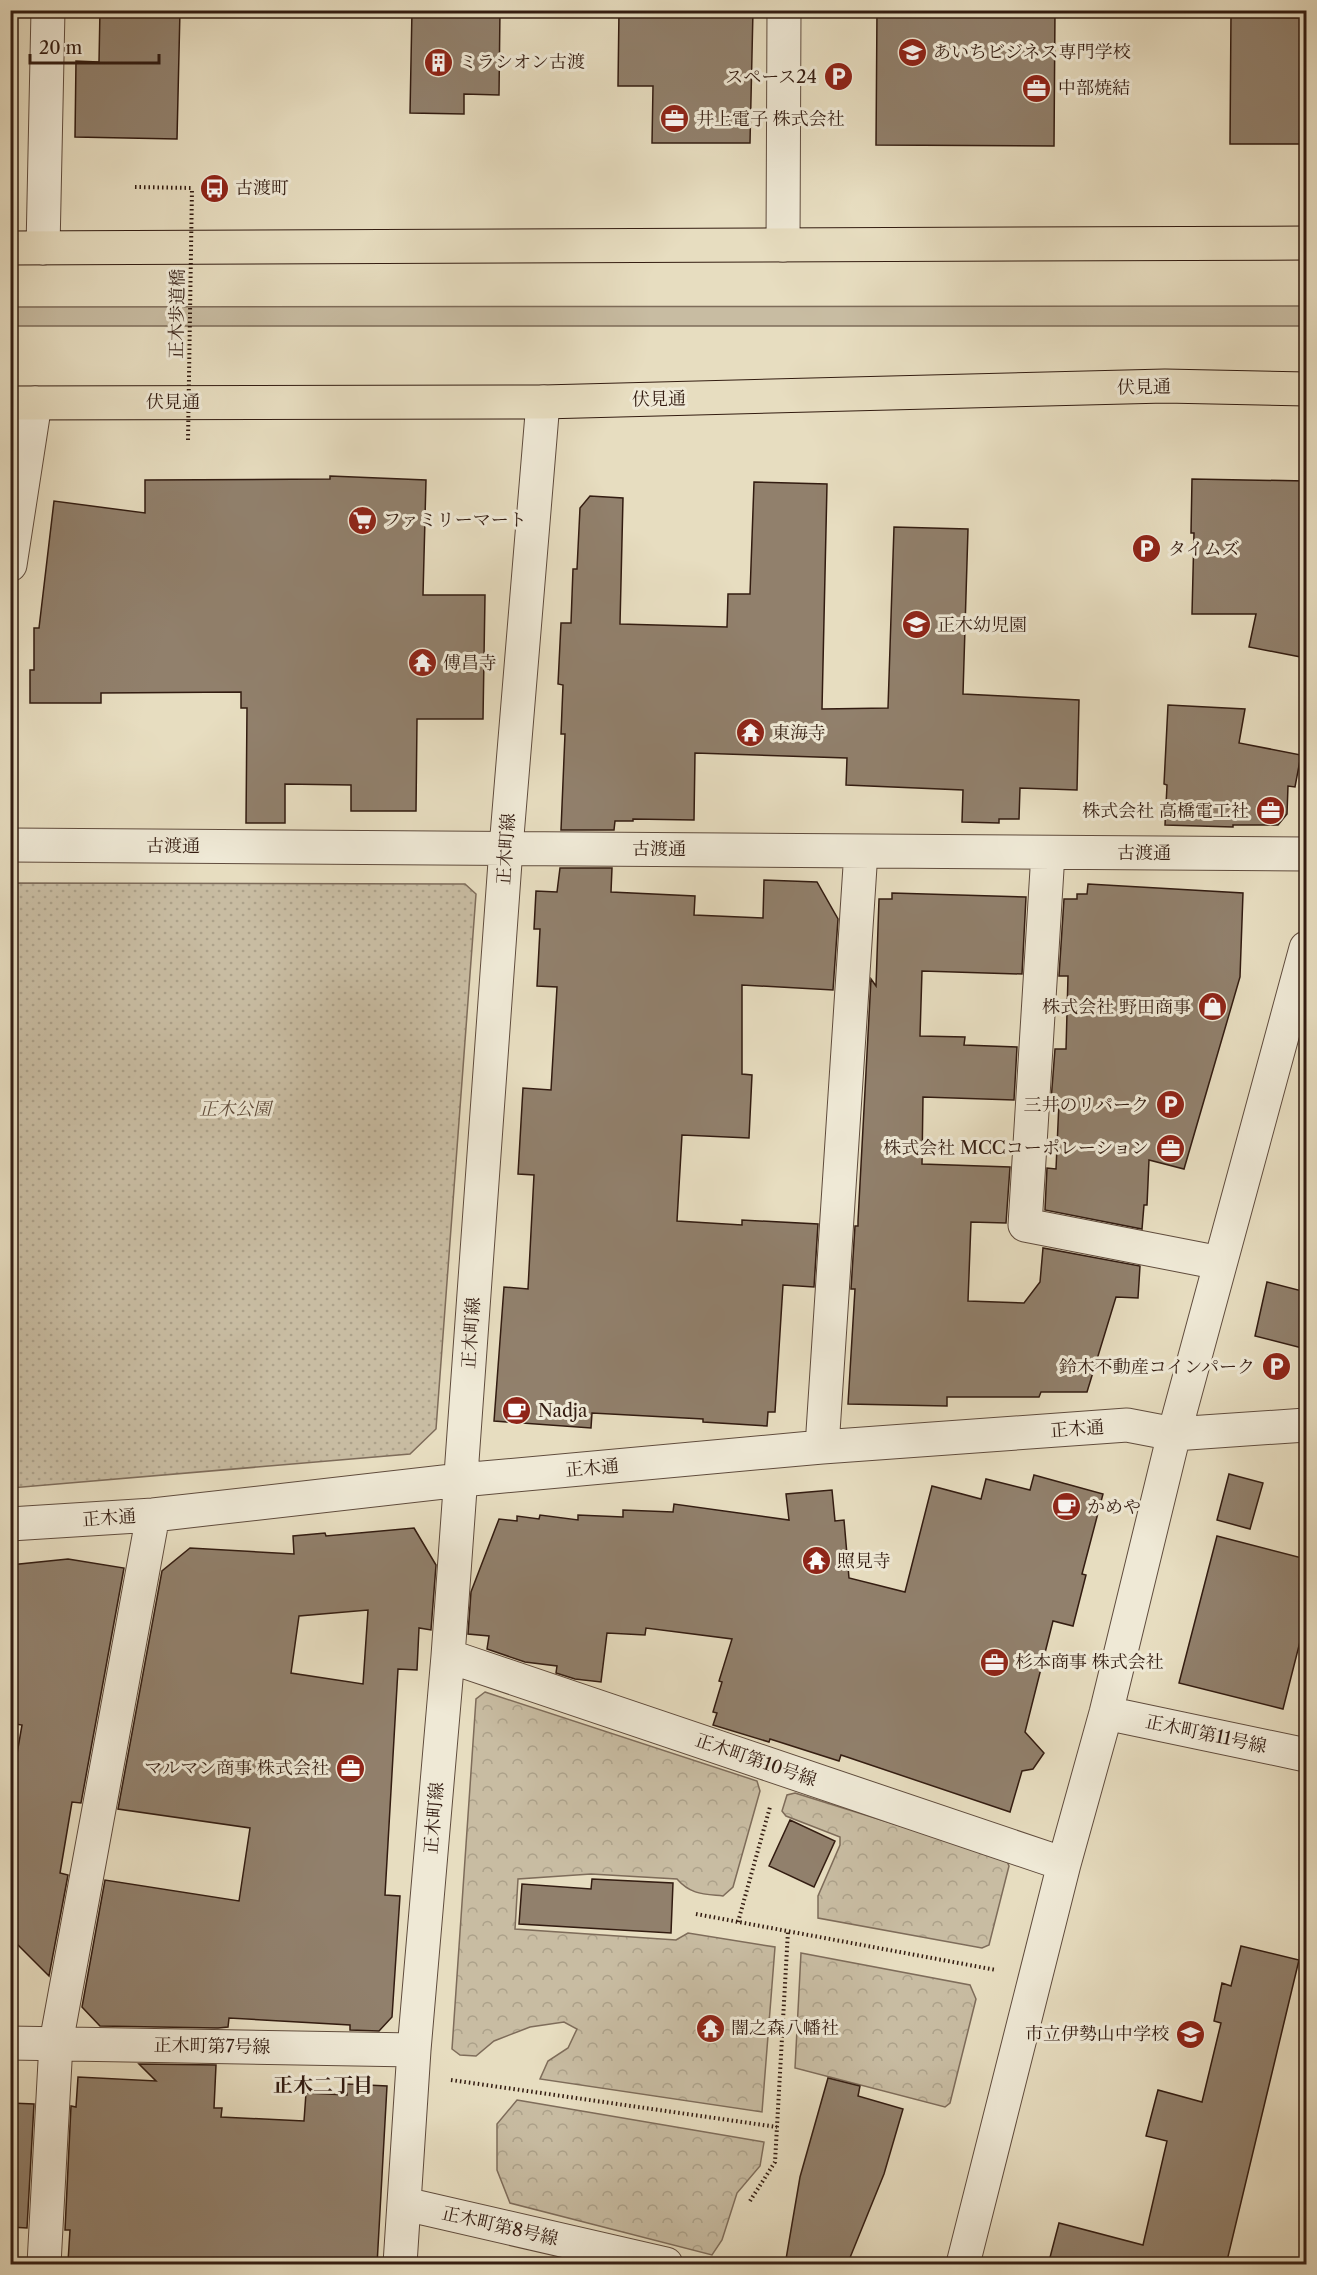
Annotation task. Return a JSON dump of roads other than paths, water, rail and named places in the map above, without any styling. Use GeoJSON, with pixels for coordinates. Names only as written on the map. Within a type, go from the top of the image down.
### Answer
{"type":"FeatureCollection","features":[{"type":"Feature","properties":{"kind":"highway"},"geometry":{"type":"LineString","coordinates":[[10,248],[1306,243]]}},
{"type":"Feature","properties":{"kind":"highway","name":"伏見通"},"geometry":{"type":"LineString","coordinates":[[23,403],[543,402],[1165,386],[1306,389]]}},
{"type":"Feature","properties":{"kind":"street"},"geometry":{"type":"LineString","coordinates":[[43,248],[48,10]]}},
{"type":"Feature","properties":{"kind":"street"},"geometry":{"type":"LineString","coordinates":[[783,245],[784,10]]}},
{"type":"Feature","properties":{"kind":"street","name":"正木町線"},"geometry":{"type":"LineString","coordinates":[[400,2265],[414,2062],[448,1656],[506,848],[543,402]]}},
{"type":"Feature","properties":{"kind":"street"},"geometry":{"type":"LineString","coordinates":[[10,566],[23,403]]}},
{"type":"Feature","properties":{"kind":"street","name":"古渡通"},"geometry":{"type":"LineString","coordinates":[[10,845],[1306,854]]}},
{"type":"Feature","properties":{"kind":"street"},"geometry":{"type":"LineString","coordinates":[[822,1447],[861,851]]}},
{"type":"Feature","properties":{"kind":"street"},"geometry":{"type":"LineString","coordinates":[[1048,853],[1025,1225],[1220,1263]]}},
{"type":"Feature","properties":{"kind":"street"},"geometry":{"type":"LineString","coordinates":[[963,2265],[1064,1864],[1106,1713],[1174,1434],[1306,948]]}},
{"type":"Feature","properties":{"kind":"street","name":"正木通"},"geometry":{"type":"LineString","coordinates":[[10,1524],[153,1515],[460,1480],[822,1447],[1127,1425],[1174,1434],[1306,1425]]}},
{"type":"Feature","properties":{"kind":"street"},"geometry":{"type":"LineString","coordinates":[[44,2265],[56,2043],[153,1515]]}},
{"type":"Feature","properties":{"kind":"street","name":"正木町第10号線"},"geometry":{"type":"LineString","coordinates":[[448,1656],[1064,1864]]}},
{"type":"Feature","properties":{"kind":"street","name":"正木町第11号線"},"geometry":{"type":"LineString","coordinates":[[1106,1713],[1306,1755]]}},
{"type":"Feature","properties":{"kind":"street","name":"正木町第7号線"},"geometry":{"type":"LineString","coordinates":[[10,2043],[56,2043],[414,2062]]}},
{"type":"Feature","properties":{"kind":"street","name":"正木町第8号線"},"geometry":{"type":"LineString","coordinates":[[405,2204],[666,2265]]}},
{"type":"Feature","properties":{"kind":"place","name":"あいちビジネス専門学校"},"geometry":{"type":"Point","coordinates":[912,52]}},
{"type":"Feature","properties":{"kind":"place","name":"ミラシオン古渡"},"geometry":{"type":"Point","coordinates":[438,62]}},
{"type":"Feature","properties":{"kind":"place","name":"スペース24"},"geometry":{"type":"Point","coordinates":[838,77]}},
{"type":"Feature","properties":{"kind":"place","name":"中部焼結"},"geometry":{"type":"Point","coordinates":[1037,88]}},
{"type":"Feature","properties":{"kind":"place","name":"井上電子 株式会社"},"geometry":{"type":"Point","coordinates":[675,119]}},
{"type":"Feature","properties":{"kind":"place","name":"古渡町"},"geometry":{"type":"Point","coordinates":[214,188]}},
{"type":"Feature","properties":{"kind":"place","name":"ファミリーマート"},"geometry":{"type":"Point","coordinates":[362,520]}},
{"type":"Feature","properties":{"kind":"place","name":"タイムズ"},"geometry":{"type":"Point","coordinates":[1147,549]}},
{"type":"Feature","properties":{"kind":"place","name":"正木幼児園"},"geometry":{"type":"Point","coordinates":[916,625]}},
{"type":"Feature","properties":{"kind":"place","name":"傅昌寺"},"geometry":{"type":"Point","coordinates":[422,663]}},
{"type":"Feature","properties":{"kind":"place","name":"東海寺"},"geometry":{"type":"Point","coordinates":[751,733]}},
{"type":"Feature","properties":{"kind":"place","name":"株式会社 高橋電工社"},"geometry":{"type":"Point","coordinates":[1270,811]}},
{"type":"Feature","properties":{"kind":"place","name":"株式会社 野田商事"},"geometry":{"type":"Point","coordinates":[1212,1007]}},
{"type":"Feature","properties":{"kind":"place","name":"三井のリパーク"},"geometry":{"type":"Point","coordinates":[1170,1105]}},
{"type":"Feature","properties":{"kind":"place","name":"株式会社 MCCコーポレーション"},"geometry":{"type":"Point","coordinates":[1170,1148]}},
{"type":"Feature","properties":{"kind":"place","name":"鈴木不動産コインパーク"},"geometry":{"type":"Point","coordinates":[1276,1367]}},
{"type":"Feature","properties":{"kind":"place","name":"Nadja"},"geometry":{"type":"Point","coordinates":[517,1411]}},
{"type":"Feature","properties":{"kind":"place","name":"かめや"},"geometry":{"type":"Point","coordinates":[1066,1507]}},
{"type":"Feature","properties":{"kind":"place","name":"照見寺"},"geometry":{"type":"Point","coordinates":[816,1561]}},
{"type":"Feature","properties":{"kind":"place","name":"杉本商事 株式会社"},"geometry":{"type":"Point","coordinates":[994,1662]}},
{"type":"Feature","properties":{"kind":"place","name":"マルマン商事 株式会社"},"geometry":{"type":"Point","coordinates":[350,1768]}},
{"type":"Feature","properties":{"kind":"place","name":"闇之森八幡社"},"geometry":{"type":"Point","coordinates":[710,2028]}},
{"type":"Feature","properties":{"kind":"place","name":"市立伊勢山中学校"},"geometry":{"type":"Point","coordinates":[1190,2034]}},
{"type":"Feature","properties":{"kind":"district","name":"正木二丁目"},"geometry":{"type":"Point","coordinates":[323,2085]}},
{"type":"Feature","properties":{"kind":"park label","name":"正木公園"},"geometry":{"type":"Point","coordinates":[235,1109]}}]}
